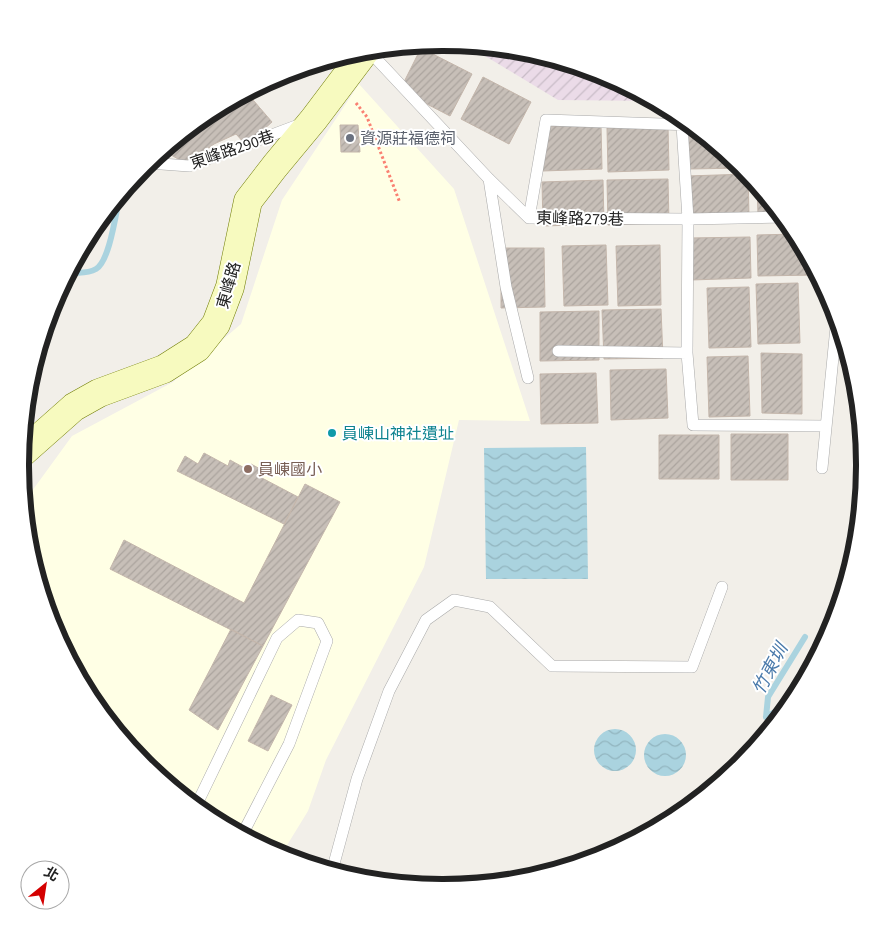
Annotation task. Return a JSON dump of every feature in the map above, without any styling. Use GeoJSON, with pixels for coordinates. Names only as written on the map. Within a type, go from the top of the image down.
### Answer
{"type":"FeatureCollection","features":[{"type":"Feature","properties":{"kind":"main road","name":"東峰路"},"geometry":{"type":"LineString","coordinates":[[30,446],[74,408],[99,394],[164,369],[197,348],[216,324],[230,287],[248,201],[359,60]]}},
{"type":"Feature","properties":{"kind":"lane","name":"東峰路279巷"},"geometry":{"type":"LineString","coordinates":[[374,57],[489,180],[528,218],[688,220],[774,217]]}},
{"type":"Feature","properties":{"kind":"lane","name":"東峰路290巷"},"geometry":{"type":"LineString","coordinates":[[159,164],[189,166],[314,119]]}},
{"type":"Feature","properties":{"kind":"lane"},"geometry":{"type":"LineString","coordinates":[[528,218],[546,120],[677,125]]}},
{"type":"Feature","properties":{"kind":"lane"},"geometry":{"type":"LineString","coordinates":[[687,132],[687,353],[693,425],[826,426]]}},
{"type":"Feature","properties":{"kind":"lane"},"geometry":{"type":"LineString","coordinates":[[489,180],[506,286],[528,378]]}},
{"type":"Feature","properties":{"kind":"lane"},"geometry":{"type":"LineString","coordinates":[[822,468],[835,336]]}},
{"type":"Feature","properties":{"kind":"lane"},"geometry":{"type":"LineString","coordinates":[[558,351],[687,353]]}},
{"type":"Feature","properties":{"kind":"lane"},"geometry":{"type":"LineString","coordinates":[[334,865],[357,779],[389,691],[426,620],[454,600],[490,607],[552,666],[692,667],[722,587]]}},
{"type":"Feature","properties":{"kind":"lane"},"geometry":{"type":"LineString","coordinates":[[199,799],[277,638],[298,620],[318,623],[327,641],[289,744],[246,828]]}},
{"type":"Feature","properties":{"kind":"path"},"geometry":{"type":"LineString","coordinates":[[340,82],[367,117],[400,203]]}},
{"type":"Feature","properties":{"kind":"shaded area"},"geometry":{"type":"Polygon","coordinates":[[[481,53],[550,65],[601,83],[638,101],[558,100],[481,53]]]}},
{"type":"Feature","properties":{"kind":"shaded area","name":"員崠國小"},"geometry":{"type":"Polygon","coordinates":[[[359,84],[454,189],[530,421],[459,420],[424,567],[326,760],[308,811],[286,848],[260,836],[213,809],[170,776],[131,738],[98,695],[71,648],[51,598],[37,546],[30,494],[72,436],[173,382],[241,324],[282,200],[359,84]]]}},
{"type":"Feature","properties":{"kind":"water"},"geometry":{"type":"Polygon","coordinates":[[[586,447],[588,579],[486,579],[484,448],[586,447]]]}},
{"type":"Feature","properties":{"kind":"water"},"geometry":{"type":"Polygon","coordinates":[[[615,729],[630,735],[636,750],[630,765],[615,771],[600,765],[594,750],[600,735],[615,729]]]}},
{"type":"Feature","properties":{"kind":"water"},"geometry":{"type":"Polygon","coordinates":[[[665,734],[680,740],[686,755],[680,770],[665,776],[650,770],[644,755],[650,740],[665,734]]]}},
{"type":"Feature","properties":{"kind":"building"},"geometry":{"type":"Polygon","coordinates":[[[419,52],[428,52],[472,74],[450,116],[400,90],[419,52]]]}},
{"type":"Feature","properties":{"kind":"building"},"geometry":{"type":"Polygon","coordinates":[[[483,77],[531,102],[509,144],[461,119],[483,77]]]}},
{"type":"Feature","properties":{"kind":"building"},"geometry":{"type":"Polygon","coordinates":[[[252,98],[272,122],[246,145],[236,134],[214,144],[187,164],[170,154],[213,121],[252,98]]]}},
{"type":"Feature","properties":{"kind":"building","name":"資源莊福德祠"},"geometry":{"type":"Polygon","coordinates":[[[340,125],[358,125],[360,152],[341,152],[340,125]]]}},
{"type":"Feature","properties":{"kind":"building"},"geometry":{"type":"Polygon","coordinates":[[[601,125],[602,169],[542,171],[541,126],[601,125]]]}},
{"type":"Feature","properties":{"kind":"building"},"geometry":{"type":"Polygon","coordinates":[[[668,126],[669,170],[608,172],[607,128],[668,126]]]}},
{"type":"Feature","properties":{"kind":"building"},"geometry":{"type":"Polygon","coordinates":[[[688,133],[731,168],[689,169],[688,133]]]}},
{"type":"Feature","properties":{"kind":"building"},"geometry":{"type":"Polygon","coordinates":[[[737,174],[748,186],[749,216],[688,217],[687,176],[737,174]]]}},
{"type":"Feature","properties":{"kind":"building"},"geometry":{"type":"Polygon","coordinates":[[[668,179],[669,223],[608,225],[607,180],[668,179]]]}},
{"type":"Feature","properties":{"kind":"building"},"geometry":{"type":"Polygon","coordinates":[[[603,180],[604,224],[543,226],[542,182],[603,180]]]}},
{"type":"Feature","properties":{"kind":"building"},"geometry":{"type":"Polygon","coordinates":[[[757,196],[772,214],[758,215],[757,196]]]}},
{"type":"Feature","properties":{"kind":"building"},"geometry":{"type":"Polygon","coordinates":[[[786,234],[810,275],[758,276],[757,235],[786,234]]]}},
{"type":"Feature","properties":{"kind":"building"},"geometry":{"type":"Polygon","coordinates":[[[750,237],[751,278],[691,280],[689,238],[750,237]]]}},
{"type":"Feature","properties":{"kind":"building"},"geometry":{"type":"Polygon","coordinates":[[[606,245],[608,305],[564,306],[562,246],[606,245]]]}},
{"type":"Feature","properties":{"kind":"building"},"geometry":{"type":"Polygon","coordinates":[[[660,245],[661,305],[618,306],[616,246],[660,245]]]}},
{"type":"Feature","properties":{"kind":"building"},"geometry":{"type":"Polygon","coordinates":[[[501,248],[544,248],[545,307],[501,308],[501,248]]]}},
{"type":"Feature","properties":{"kind":"building"},"geometry":{"type":"Polygon","coordinates":[[[798,283],[800,343],[758,344],[756,284],[798,283]]]}},
{"type":"Feature","properties":{"kind":"building"},"geometry":{"type":"Polygon","coordinates":[[[749,287],[751,347],[709,348],[707,288],[749,287]]]}},
{"type":"Feature","properties":{"kind":"building"},"geometry":{"type":"Polygon","coordinates":[[[661,309],[663,358],[604,359],[602,310],[661,309]]]}},
{"type":"Feature","properties":{"kind":"building"},"geometry":{"type":"Polygon","coordinates":[[[599,311],[599,360],[540,361],[540,312],[599,311]]]}},
{"type":"Feature","properties":{"kind":"building"},"geometry":{"type":"Polygon","coordinates":[[[761,353],[802,354],[802,414],[762,413],[761,353]]]}},
{"type":"Feature","properties":{"kind":"building"},"geometry":{"type":"Polygon","coordinates":[[[748,356],[750,416],[709,417],[707,357],[748,356]]]}},
{"type":"Feature","properties":{"kind":"building"},"geometry":{"type":"Polygon","coordinates":[[[666,369],[668,418],[611,420],[610,370],[666,369]]]}},
{"type":"Feature","properties":{"kind":"building"},"geometry":{"type":"Polygon","coordinates":[[[596,373],[598,423],[541,424],[540,374],[596,373]]]}},
{"type":"Feature","properties":{"kind":"building"},"geometry":{"type":"Polygon","coordinates":[[[731,434],[788,434],[788,480],[731,480],[731,434]]]}},
{"type":"Feature","properties":{"kind":"building"},"geometry":{"type":"Polygon","coordinates":[[[659,435],[719,435],[719,479],[659,479],[659,435]]]}},
{"type":"Feature","properties":{"kind":"building"},"geometry":{"type":"Polygon","coordinates":[[[204,453],[228,466],[230,460],[250,471],[251,464],[262,470],[260,477],[298,497],[284,524],[177,471],[185,456],[198,464],[204,453]]]}},
{"type":"Feature","properties":{"kind":"building"},"geometry":{"type":"Polygon","coordinates":[[[305,484],[340,502],[263,646],[110,569],[124,540],[244,603],[305,484]]]}},
{"type":"Feature","properties":{"kind":"building"},"geometry":{"type":"Polygon","coordinates":[[[231,629],[263,646],[218,730],[189,710],[231,629]]]}},
{"type":"Feature","properties":{"kind":"building"},"geometry":{"type":"Polygon","coordinates":[[[271,695],[292,705],[268,751],[248,741],[271,695]]]}},
{"type":"Feature","properties":{"kind":"waterway"},"geometry":{"type":"LineString","coordinates":[[76,273],[96,269],[101,264],[109,246],[117,209]]}},
{"type":"Feature","properties":{"kind":"waterway","name":"竹東圳"},"geometry":{"type":"LineString","coordinates":[[766,717],[768,697],[805,637]]}},
{"type":"Feature","properties":{"kind":"waterway"},"geometry":{"type":"LineString","coordinates":[[766,717],[775,712]]}},
{"type":"Feature","properties":{"kind":"place","name":"資源莊福德祠"},"geometry":{"type":"Point","coordinates":[350,138]}},
{"type":"Feature","properties":{"kind":"place","name":"員崠山神社遺址"},"geometry":{"type":"Point","coordinates":[332,433]}},
{"type":"Feature","properties":{"kind":"place","name":"員崠國小"},"geometry":{"type":"Point","coordinates":[248,469]}}]}
